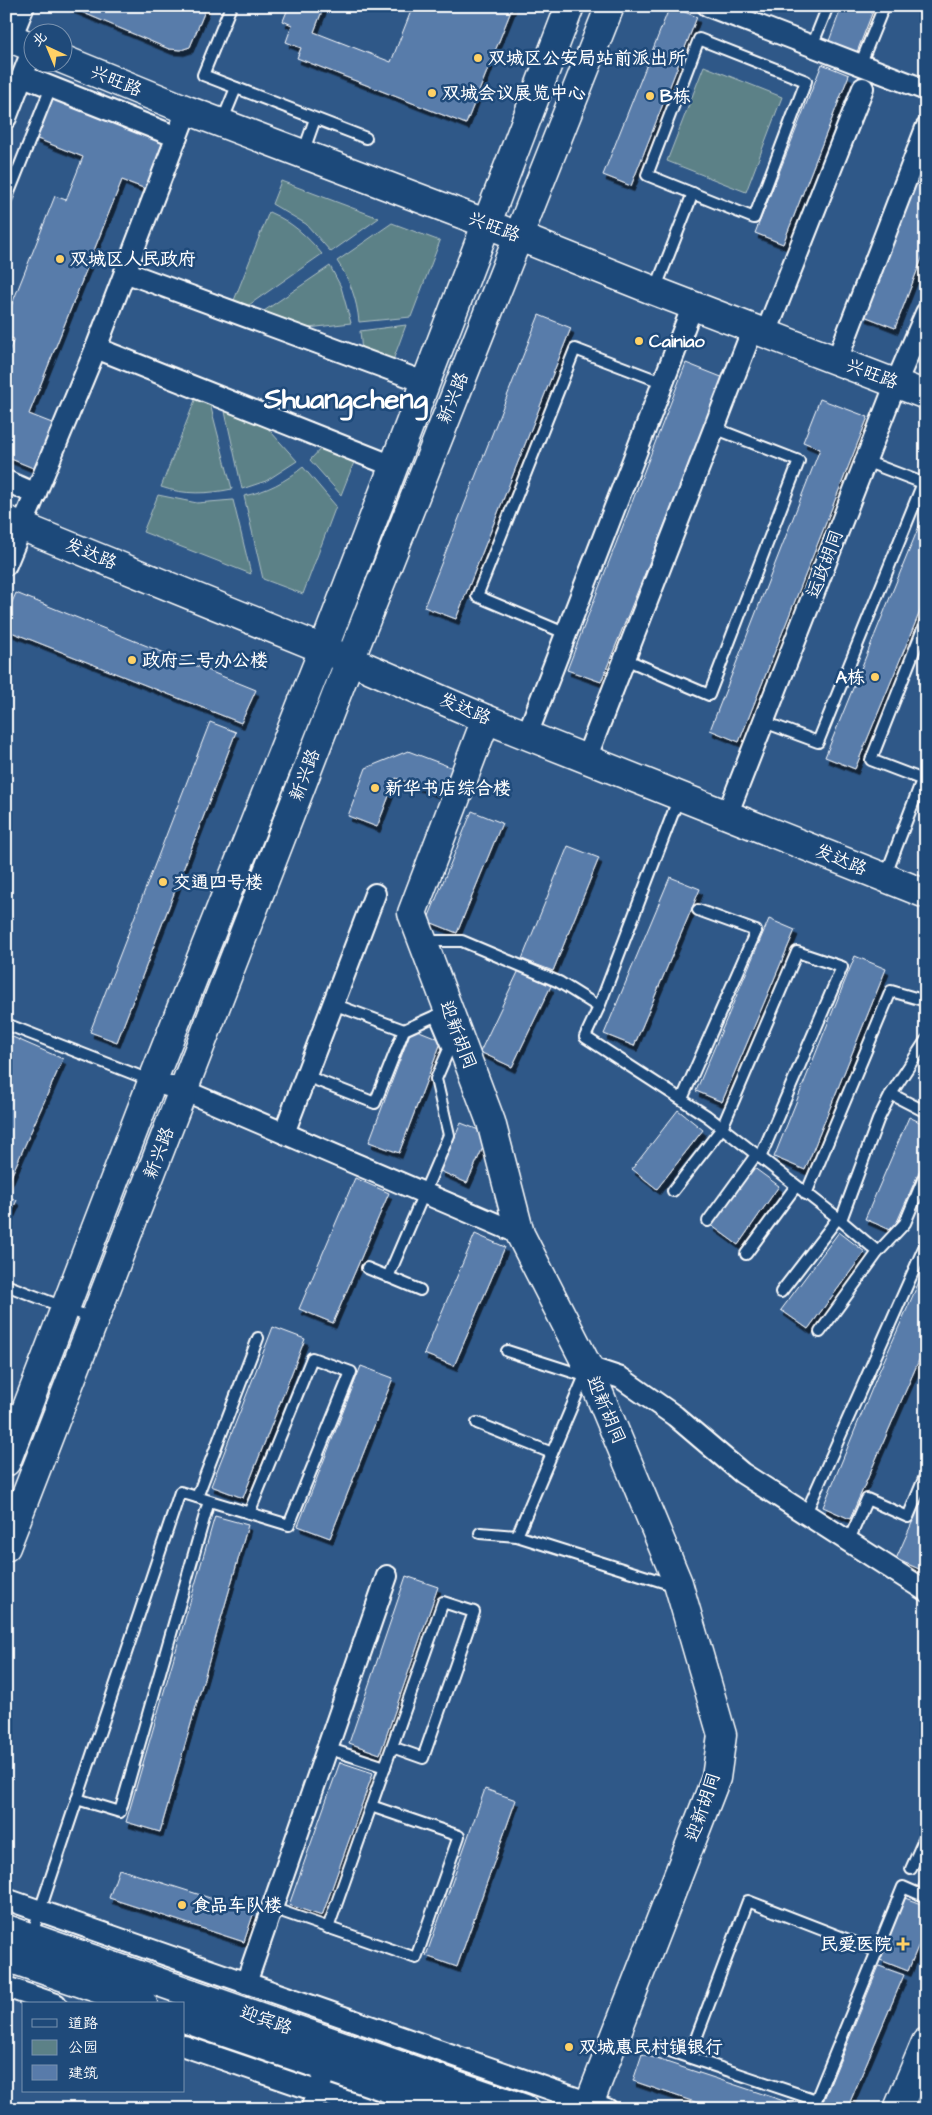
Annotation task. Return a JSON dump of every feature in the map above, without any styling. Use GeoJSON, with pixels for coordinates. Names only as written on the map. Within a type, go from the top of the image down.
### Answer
{"type":"FeatureCollection","features":[{"type":"Feature","properties":{"kind":"main road","name":"新兴路"},"geometry":{"type":"LineString","coordinates":[[6,1462],[152,1082],[323,650],[424,382],[570,6]]}},
{"type":"Feature","properties":{"kind":"main road","name":"新兴路"},"geometry":{"type":"LineString","coordinates":[[6,1547],[350,660],[610,6]]}},
{"type":"Feature","properties":{"kind":"main road","name":"兴旺路"},"geometry":{"type":"LineString","coordinates":[[72,63],[187,110],[486,223],[655,291],[926,395]]}},
{"type":"Feature","properties":{"kind":"main road","name":"发达路"},"geometry":{"type":"LineString","coordinates":[[15,523],[350,660],[486,719],[926,894]]}},
{"type":"Feature","properties":{"kind":"main road","name":"迎新胡同"},"geometry":{"type":"LineString","coordinates":[[486,719],[412,913],[455,1047],[491,1122],[520,1234],[586,1371],[679,1587],[722,1735],[716,1778],[594,2107]]}},
{"type":"Feature","properties":{"kind":"main road","name":"迎宾路"},"geometry":{"type":"LineString","coordinates":[[18,1933],[247,2014],[323,2078],[526,2109]]}},
{"type":"Feature","properties":{"kind":"main road"},"geometry":{"type":"LineString","coordinates":[[6,1956],[137,2002]]}},
{"type":"Feature","properties":{"kind":"main road","name":"迎宾路"},"geometry":{"type":"LineString","coordinates":[[185,2018],[323,2078],[450,2109]]}},
{"type":"Feature","properties":{"kind":"main road"},"geometry":{"type":"LineString","coordinates":[[898,2109],[926,2042]]}},
{"type":"Feature","properties":{"kind":"street"},"geometry":{"type":"LineString","coordinates":[[6,118],[23,76],[21,43],[24,6]]}},
{"type":"Feature","properties":{"kind":"street"},"geometry":{"type":"LineString","coordinates":[[710,7],[926,90]]}},
{"type":"Feature","properties":{"kind":"street"},"geometry":{"type":"LineString","coordinates":[[23,76],[177,137]]}},
{"type":"Feature","properties":{"kind":"street"},"geometry":{"type":"LineString","coordinates":[[586,759],[714,428],[760,331],[863,88]]}},
{"type":"Feature","properties":{"kind":"street"},"geometry":{"type":"LineString","coordinates":[[6,566],[15,523],[36,494],[96,348],[187,110]]}},
{"type":"Feature","properties":{"kind":"street"},"geometry":{"type":"LineString","coordinates":[[837,360],[926,128]]}},
{"type":"Feature","properties":{"kind":"street"},"geometry":{"type":"LineString","coordinates":[[125,272],[424,382]]}},
{"type":"Feature","properties":{"kind":"street"},"geometry":{"type":"LineString","coordinates":[[527,735],[693,305]]}},
{"type":"Feature","properties":{"kind":"street","name":"运政胡同"},"geometry":{"type":"LineString","coordinates":[[727,815],[865,461],[926,313]]}},
{"type":"Feature","properties":{"kind":"street"},"geometry":{"type":"LineString","coordinates":[[96,348],[392,466]]}},
{"type":"Feature","properties":{"kind":"street"},"geometry":{"type":"LineString","coordinates":[[6,481],[36,494]]}},
{"type":"Feature","properties":{"kind":"street"},"geometry":{"type":"LineString","coordinates":[[284,1133],[375,894]]}},
{"type":"Feature","properties":{"kind":"street"},"geometry":{"type":"LineString","coordinates":[[152,1082],[183,1090],[520,1234]]}},
{"type":"Feature","properties":{"kind":"street"},"geometry":{"type":"LineString","coordinates":[[586,1371],[621,1378],[675,1416],[742,1473],[926,1591]]}},
{"type":"Feature","properties":{"kind":"street"},"geometry":{"type":"LineString","coordinates":[[247,2014],[252,1985],[272,1908],[388,1576]]}},
{"type":"Feature","properties":{"kind":"street"},"geometry":{"type":"LineString","coordinates":[[6,1899],[594,2107]]}},
{"type":"Feature","properties":{"kind":"street"},"geometry":{"type":"LineString","coordinates":[[6,1987],[50,2002]]}},
{"type":"Feature","properties":{"kind":"street"},"geometry":{"type":"LineString","coordinates":[[185,2046],[323,2078],[369,2109]]}},
{"type":"Feature","properties":{"kind":"lane"},"geometry":{"type":"LineString","coordinates":[[231,6],[203,74],[366,138]]}},
{"type":"Feature","properties":{"kind":"lane"},"geometry":{"type":"LineString","coordinates":[[812,46],[828,6]]}},
{"type":"Feature","properties":{"kind":"lane"},"geometry":{"type":"LineString","coordinates":[[860,65],[884,6]]}},
{"type":"Feature","properties":{"kind":"lane"},"geometry":{"type":"LineString","coordinates":[[699,39],[806,81],[754,218],[693,193],[647,175],[699,39]]}},
{"type":"Feature","properties":{"kind":"lane"},"geometry":{"type":"LineString","coordinates":[[6,200],[51,87]]}},
{"type":"Feature","properties":{"kind":"lane"},"geometry":{"type":"LineString","coordinates":[[222,123],[236,88]]}},
{"type":"Feature","properties":{"kind":"lane"},"geometry":{"type":"LineString","coordinates":[[303,154],[315,119]]}},
{"type":"Feature","properties":{"kind":"lane"},"geometry":{"type":"LineString","coordinates":[[655,291],[693,193]]}},
{"type":"Feature","properties":{"kind":"lane"},"geometry":{"type":"LineString","coordinates":[[567,634],[477,596],[574,349],[664,383]]}},
{"type":"Feature","properties":{"kind":"lane"},"geometry":{"type":"LineString","coordinates":[[625,659],[709,695],[799,461],[714,428]]}},
{"type":"Feature","properties":{"kind":"lane"},"geometry":{"type":"LineString","coordinates":[[764,722],[818,742],[923,483],[865,461]]}},
{"type":"Feature","properties":{"kind":"lane"},"geometry":{"type":"LineString","coordinates":[[885,878],[924,781],[871,760],[926,621]]}},
{"type":"Feature","properties":{"kind":"lane"},"geometry":{"type":"LineString","coordinates":[[680,796],[599,1006],[585,1037],[682,1099],[722,1128],[839,1219],[878,1252]]}},
{"type":"Feature","properties":{"kind":"lane"},"geometry":{"type":"LineString","coordinates":[[682,1099],[756,932],[698,910]]}},
{"type":"Feature","properties":{"kind":"lane"},"geometry":{"type":"LineString","coordinates":[[422,941],[462,941],[559,982],[599,1006]]}},
{"type":"Feature","properties":{"kind":"lane"},"geometry":{"type":"LineString","coordinates":[[674,1191],[722,1128],[797,952],[842,967],[758,1157],[708,1220]]}},
{"type":"Feature","properties":{"kind":"lane"},"geometry":{"type":"LineString","coordinates":[[806,1194],[891,991],[926,1001]]}},
{"type":"Feature","properties":{"kind":"lane"},"geometry":{"type":"LineString","coordinates":[[333,1004],[404,1030]]}},
{"type":"Feature","properties":{"kind":"lane"},"geometry":{"type":"LineString","coordinates":[[306,1076],[375,1103],[404,1030],[435,1016],[455,1047],[436,1079],[449,1135],[388,1277]]}},
{"type":"Feature","properties":{"kind":"lane"},"geometry":{"type":"LineString","coordinates":[[6,1024],[152,1082]]}},
{"type":"Feature","properties":{"kind":"lane"},"geometry":{"type":"LineString","coordinates":[[781,1292],[839,1219],[878,1120],[891,1094],[926,1040]]}},
{"type":"Feature","properties":{"kind":"lane"},"geometry":{"type":"LineString","coordinates":[[891,1094],[926,1112]]}},
{"type":"Feature","properties":{"kind":"lane"},"geometry":{"type":"LineString","coordinates":[[820,1332],[878,1252],[905,1223],[926,1173]]}},
{"type":"Feature","properties":{"kind":"lane"},"geometry":{"type":"LineString","coordinates":[[746,1254],[796,1186]]}},
{"type":"Feature","properties":{"kind":"lane"},"geometry":{"type":"LineString","coordinates":[[806,1513],[926,1243]]}},
{"type":"Feature","properties":{"kind":"lane"},"geometry":{"type":"LineString","coordinates":[[367,1268],[420,1290]]}},
{"type":"Feature","properties":{"kind":"lane"},"geometry":{"type":"LineString","coordinates":[[6,1286],[94,1320]]}},
{"type":"Feature","properties":{"kind":"lane"},"geometry":{"type":"LineString","coordinates":[[196,1497],[258,1338]]}},
{"type":"Feature","properties":{"kind":"lane"},"geometry":{"type":"LineString","coordinates":[[507,1351],[586,1371],[517,1536]]}},
{"type":"Feature","properties":{"kind":"lane"},"geometry":{"type":"LineString","coordinates":[[18,1933],[40,1911],[180,1492],[209,1500],[249,1513],[289,1525],[351,1372],[312,1358],[249,1513]]}},
{"type":"Feature","properties":{"kind":"lane"},"geometry":{"type":"LineString","coordinates":[[477,1423],[552,1453]]}},
{"type":"Feature","properties":{"kind":"lane"},"geometry":{"type":"LineString","coordinates":[[849,1540],[867,1499],[908,1517],[926,1474]]}},
{"type":"Feature","properties":{"kind":"lane"},"geometry":{"type":"LineString","coordinates":[[77,1799],[120,1812],[209,1500]]}},
{"type":"Feature","properties":{"kind":"lane"},"geometry":{"type":"LineString","coordinates":[[480,1532],[517,1536],[679,1587]]}},
{"type":"Feature","properties":{"kind":"lane"},"geometry":{"type":"LineString","coordinates":[[328,1928],[443,1602],[474,1612],[423,1758],[392,1747]]}},
{"type":"Feature","properties":{"kind":"lane"},"geometry":{"type":"LineString","coordinates":[[328,1748],[385,1767]]}},
{"type":"Feature","properties":{"kind":"lane"},"geometry":{"type":"LineString","coordinates":[[272,1908],[416,1958],[458,1836],[372,1806]]}},
{"type":"Feature","properties":{"kind":"lane"},"geometry":{"type":"LineString","coordinates":[[911,1868],[926,1835]]}},
{"type":"Feature","properties":{"kind":"lane"},"geometry":{"type":"LineString","coordinates":[[658,2047],[816,2100],[903,1887],[926,1897]]}},
{"type":"Feature","properties":{"kind":"lane"},"geometry":{"type":"LineString","coordinates":[[689,2057],[748,1901],[877,1952]]}},
{"type":"Feature","properties":{"kind":"green space"},"geometry":{"type":"Polygon","coordinates":[[[704,66],[782,97],[746,192],[667,161],[704,66]]]}},
{"type":"Feature","properties":{"kind":"green space"},"geometry":{"type":"Polygon","coordinates":[[[281,181],[379,218],[331,252],[306,224],[272,204],[281,181]]]}},
{"type":"Feature","properties":{"kind":"green space"},"geometry":{"type":"Polygon","coordinates":[[[269,212],[285,220],[298,230],[322,254],[246,307],[233,303],[269,212]]]}},
{"type":"Feature","properties":{"kind":"green space"},"geometry":{"type":"Polygon","coordinates":[[[392,223],[440,241],[411,317],[359,322],[352,290],[346,275],[337,261],[392,223]]]}},
{"type":"Feature","properties":{"kind":"green space"},"geometry":{"type":"Polygon","coordinates":[[[330,266],[341,287],[351,323],[300,329],[261,313],[330,266]]]}},
{"type":"Feature","properties":{"kind":"green space"},"geometry":{"type":"Polygon","coordinates":[[[406,325],[392,363],[362,352],[360,331],[406,325]]]}},
{"type":"Feature","properties":{"kind":"green space"},"geometry":{"type":"Polygon","coordinates":[[[197,395],[209,400],[232,489],[196,493],[161,487],[197,395]]]}},
{"type":"Feature","properties":{"kind":"green space"},"geometry":{"type":"Polygon","coordinates":[[[224,407],[263,423],[297,461],[266,481],[242,489],[224,407]]]}},
{"type":"Feature","properties":{"kind":"green space"},"geometry":{"type":"Polygon","coordinates":[[[324,445],[356,457],[341,495],[310,460],[324,445]]]}},
{"type":"Feature","properties":{"kind":"green space"},"geometry":{"type":"Polygon","coordinates":[[[303,467],[336,506],[303,594],[263,579],[244,496],[275,485],[303,467]]]}},
{"type":"Feature","properties":{"kind":"green space"},"geometry":{"type":"Polygon","coordinates":[[[158,495],[197,503],[233,500],[251,574],[143,532],[158,495]]]}},
{"type":"Feature","properties":{"kind":"building"},"geometry":{"type":"Polygon","coordinates":[[[67,6],[207,6],[190,47],[181,50],[169,49],[67,6]]]}},
{"type":"Feature","properties":{"kind":"building","name":"双城会议展览中心"},"geometry":{"type":"Polygon","coordinates":[[[289,6],[324,6],[314,32],[391,62],[413,6],[513,6],[466,124],[297,58],[301,48],[286,42],[292,25],[283,21],[289,6]]]}},
{"type":"Feature","properties":{"kind":"building","name":"B栋"},"geometry":{"type":"Polygon","coordinates":[[[670,6],[697,17],[631,186],[603,175],[670,6]]]}},
{"type":"Feature","properties":{"kind":"building"},"geometry":{"type":"Polygon","coordinates":[[[842,6],[875,6],[857,52],[829,41],[842,6]]]}},
{"type":"Feature","properties":{"kind":"building"},"geometry":{"type":"Polygon","coordinates":[[[822,64],[849,75],[783,244],[755,233],[822,64]]]}},
{"type":"Feature","properties":{"kind":"building","name":"双城区人民政府"},"geometry":{"type":"Polygon","coordinates":[[[53,92],[167,139],[146,189],[122,180],[29,414],[57,425],[38,470],[6,457],[6,359],[14,339],[6,336],[6,319],[55,196],[66,200],[83,157],[35,138],[53,92]]]}},
{"type":"Feature","properties":{"kind":"building"},"geometry":{"type":"Polygon","coordinates":[[[926,156],[926,248],[895,328],[864,316],[926,156]]]}},
{"type":"Feature","properties":{"kind":"building"},"geometry":{"type":"Polygon","coordinates":[[[539,315],[571,328],[456,619],[424,607],[539,315]]]}},
{"type":"Feature","properties":{"kind":"building"},"geometry":{"type":"Polygon","coordinates":[[[686,363],[724,378],[601,682],[567,670],[686,363]]]}},
{"type":"Feature","properties":{"kind":"building"},"geometry":{"type":"Polygon","coordinates":[[[820,399],[868,417],[739,742],[710,730],[820,449],[803,442],[820,399]]]}},
{"type":"Feature","properties":{"kind":"building","name":"A栋"},"geometry":{"type":"Polygon","coordinates":[[[926,509],[926,597],[855,769],[825,757],[926,509]]]}},
{"type":"Feature","properties":{"kind":"building","name":"政府二号办公楼"},"geometry":{"type":"Polygon","coordinates":[[[16,593],[256,690],[241,723],[6,630],[6,616],[16,593]]]}},
{"type":"Feature","properties":{"kind":"building","name":"交通四号楼"},"geometry":{"type":"Polygon","coordinates":[[[210,722],[236,732],[117,1042],[90,1032],[210,722]]]}},
{"type":"Feature","properties":{"kind":"building","name":"新华书店综合楼"},"geometry":{"type":"Polygon","coordinates":[[[408,751],[461,771],[451,798],[396,778],[377,827],[348,816],[366,768],[408,751]]]}},
{"type":"Feature","properties":{"kind":"building"},"geometry":{"type":"Polygon","coordinates":[[[472,811],[502,823],[457,933],[427,921],[472,811]]]}},
{"type":"Feature","properties":{"kind":"building"},"geometry":{"type":"Polygon","coordinates":[[[568,846],[599,858],[553,971],[522,959],[568,846]]]}},
{"type":"Feature","properties":{"kind":"building"},"geometry":{"type":"Polygon","coordinates":[[[670,877],[700,889],[634,1046],[604,1034],[670,877]]]}},
{"type":"Feature","properties":{"kind":"building"},"geometry":{"type":"Polygon","coordinates":[[[769,919],[795,930],[722,1102],[696,1091],[769,919]]]}},
{"type":"Feature","properties":{"kind":"building"},"geometry":{"type":"Polygon","coordinates":[[[855,956],[886,969],[805,1170],[774,1157],[855,956]]]}},
{"type":"Feature","properties":{"kind":"building"},"geometry":{"type":"Polygon","coordinates":[[[519,970],[551,986],[512,1067],[480,1052],[519,970]]]}},
{"type":"Feature","properties":{"kind":"building"},"geometry":{"type":"Polygon","coordinates":[[[412,1028],[442,1040],[399,1153],[369,1142],[412,1028]]]}},
{"type":"Feature","properties":{"kind":"building"},"geometry":{"type":"Polygon","coordinates":[[[8,1035],[63,1059],[6,1188],[6,1040],[8,1035]]]}},
{"type":"Feature","properties":{"kind":"building"},"geometry":{"type":"Polygon","coordinates":[[[678,1110],[703,1130],[657,1189],[632,1169],[678,1110]]]}},
{"type":"Feature","properties":{"kind":"building"},"geometry":{"type":"Polygon","coordinates":[[[909,1117],[926,1125],[926,1156],[893,1231],[865,1219],[909,1117]]]}},
{"type":"Feature","properties":{"kind":"building"},"geometry":{"type":"Polygon","coordinates":[[[461,1123],[489,1134],[467,1183],[440,1171],[461,1123]]]}},
{"type":"Feature","properties":{"kind":"building"},"geometry":{"type":"Polygon","coordinates":[[[753,1167],[779,1186],[738,1245],[712,1226],[753,1167]]]}},
{"type":"Feature","properties":{"kind":"building"},"geometry":{"type":"Polygon","coordinates":[[[355,1178],[389,1193],[333,1323],[299,1309],[355,1178]]]}},
{"type":"Feature","properties":{"kind":"building"},"geometry":{"type":"Polygon","coordinates":[[[6,1196],[17,1200],[6,1224],[6,1196]]]}},
{"type":"Feature","properties":{"kind":"building"},"geometry":{"type":"Polygon","coordinates":[[[839,1232],[865,1252],[808,1329],[781,1310],[839,1232]]]}},
{"type":"Feature","properties":{"kind":"building"},"geometry":{"type":"Polygon","coordinates":[[[475,1234],[505,1247],[454,1366],[424,1354],[475,1234]]]}},
{"type":"Feature","properties":{"kind":"building"},"geometry":{"type":"Polygon","coordinates":[[[926,1266],[926,1344],[850,1519],[823,1507],[878,1374],[926,1266]]]}},
{"type":"Feature","properties":{"kind":"building"},"geometry":{"type":"Polygon","coordinates":[[[273,1327],[305,1339],[243,1498],[211,1486],[273,1327]]]}},
{"type":"Feature","properties":{"kind":"building"},"geometry":{"type":"Polygon","coordinates":[[[361,1366],[393,1378],[330,1538],[298,1526],[361,1366]]]}},
{"type":"Feature","properties":{"kind":"building"},"geometry":{"type":"Polygon","coordinates":[[[926,1491],[926,1572],[896,1559],[926,1491]]]}},
{"type":"Feature","properties":{"kind":"building"},"geometry":{"type":"Polygon","coordinates":[[[215,1516],[248,1525],[160,1832],[126,1822],[215,1516]]]}},
{"type":"Feature","properties":{"kind":"building"},"geometry":{"type":"Polygon","coordinates":[[[406,1576],[438,1587],[380,1754],[349,1743],[406,1576]]]}},
{"type":"Feature","properties":{"kind":"building"},"geometry":{"type":"Polygon","coordinates":[[[340,1762],[373,1773],[322,1916],[289,1905],[340,1762]]]}},
{"type":"Feature","properties":{"kind":"building"},"geometry":{"type":"Polygon","coordinates":[[[485,1789],[516,1800],[457,1967],[426,1956],[485,1789]]]}},
{"type":"Feature","properties":{"kind":"building"},"geometry":{"type":"Polygon","coordinates":[[[926,1868],[926,1892],[917,1888],[926,1868]]]}},
{"type":"Feature","properties":{"kind":"building","name":"食品车队楼"},"geometry":{"type":"Polygon","coordinates":[[[119,1869],[254,1912],[244,1942],[109,1898],[119,1869]]]}},
{"type":"Feature","properties":{"kind":"building","name":"民爱医院"},"geometry":{"type":"Polygon","coordinates":[[[905,1898],[926,1906],[926,1927],[908,1971],[880,1960],[905,1898]]]}},
{"type":"Feature","properties":{"kind":"building"},"geometry":{"type":"Polygon","coordinates":[[[879,1966],[904,1975],[847,2109],[820,2109],[879,1966]]]}},
{"type":"Feature","properties":{"kind":"building"},"geometry":{"type":"Polygon","coordinates":[[[642,2054],[808,2109],[715,2109],[633,2081],[642,2054]]]}},
{"type":"Feature","properties":{"kind":"place","name":"双城区公安局站前派出所"},"geometry":{"type":"Point","coordinates":[478,58]}},
{"type":"Feature","properties":{"kind":"place","name":"双城会议展览中心"},"geometry":{"type":"Point","coordinates":[432,93]}},
{"type":"Feature","properties":{"kind":"place","name":"B栋"},"geometry":{"type":"Point","coordinates":[650,96]}},
{"type":"Feature","properties":{"kind":"place","name":"双城区人民政府"},"geometry":{"type":"Point","coordinates":[60,259]}},
{"type":"Feature","properties":{"kind":"place","name":"Cainiao"},"geometry":{"type":"Point","coordinates":[639,341]}},
{"type":"Feature","properties":{"kind":"place","name":"政府二号办公楼"},"geometry":{"type":"Point","coordinates":[132,660]}},
{"type":"Feature","properties":{"kind":"place","name":"A栋"},"geometry":{"type":"Point","coordinates":[875,677]}},
{"type":"Feature","properties":{"kind":"place","name":"新华书店综合楼"},"geometry":{"type":"Point","coordinates":[375,788]}},
{"type":"Feature","properties":{"kind":"place","name":"交通四号楼"},"geometry":{"type":"Point","coordinates":[163,882]}},
{"type":"Feature","properties":{"kind":"place","name":"食品车队楼"},"geometry":{"type":"Point","coordinates":[182,1905]}},
{"type":"Feature","properties":{"kind":"place","name":"民爱医院"},"geometry":{"type":"Point","coordinates":[903,1944]}},
{"type":"Feature","properties":{"kind":"place","name":"双城惠民村镇银行"},"geometry":{"type":"Point","coordinates":[569,2047]}},
{"type":"Feature","properties":{"kind":"district","name":"Shuangcheng"},"geometry":{"type":"Point","coordinates":[346,399]}}]}
